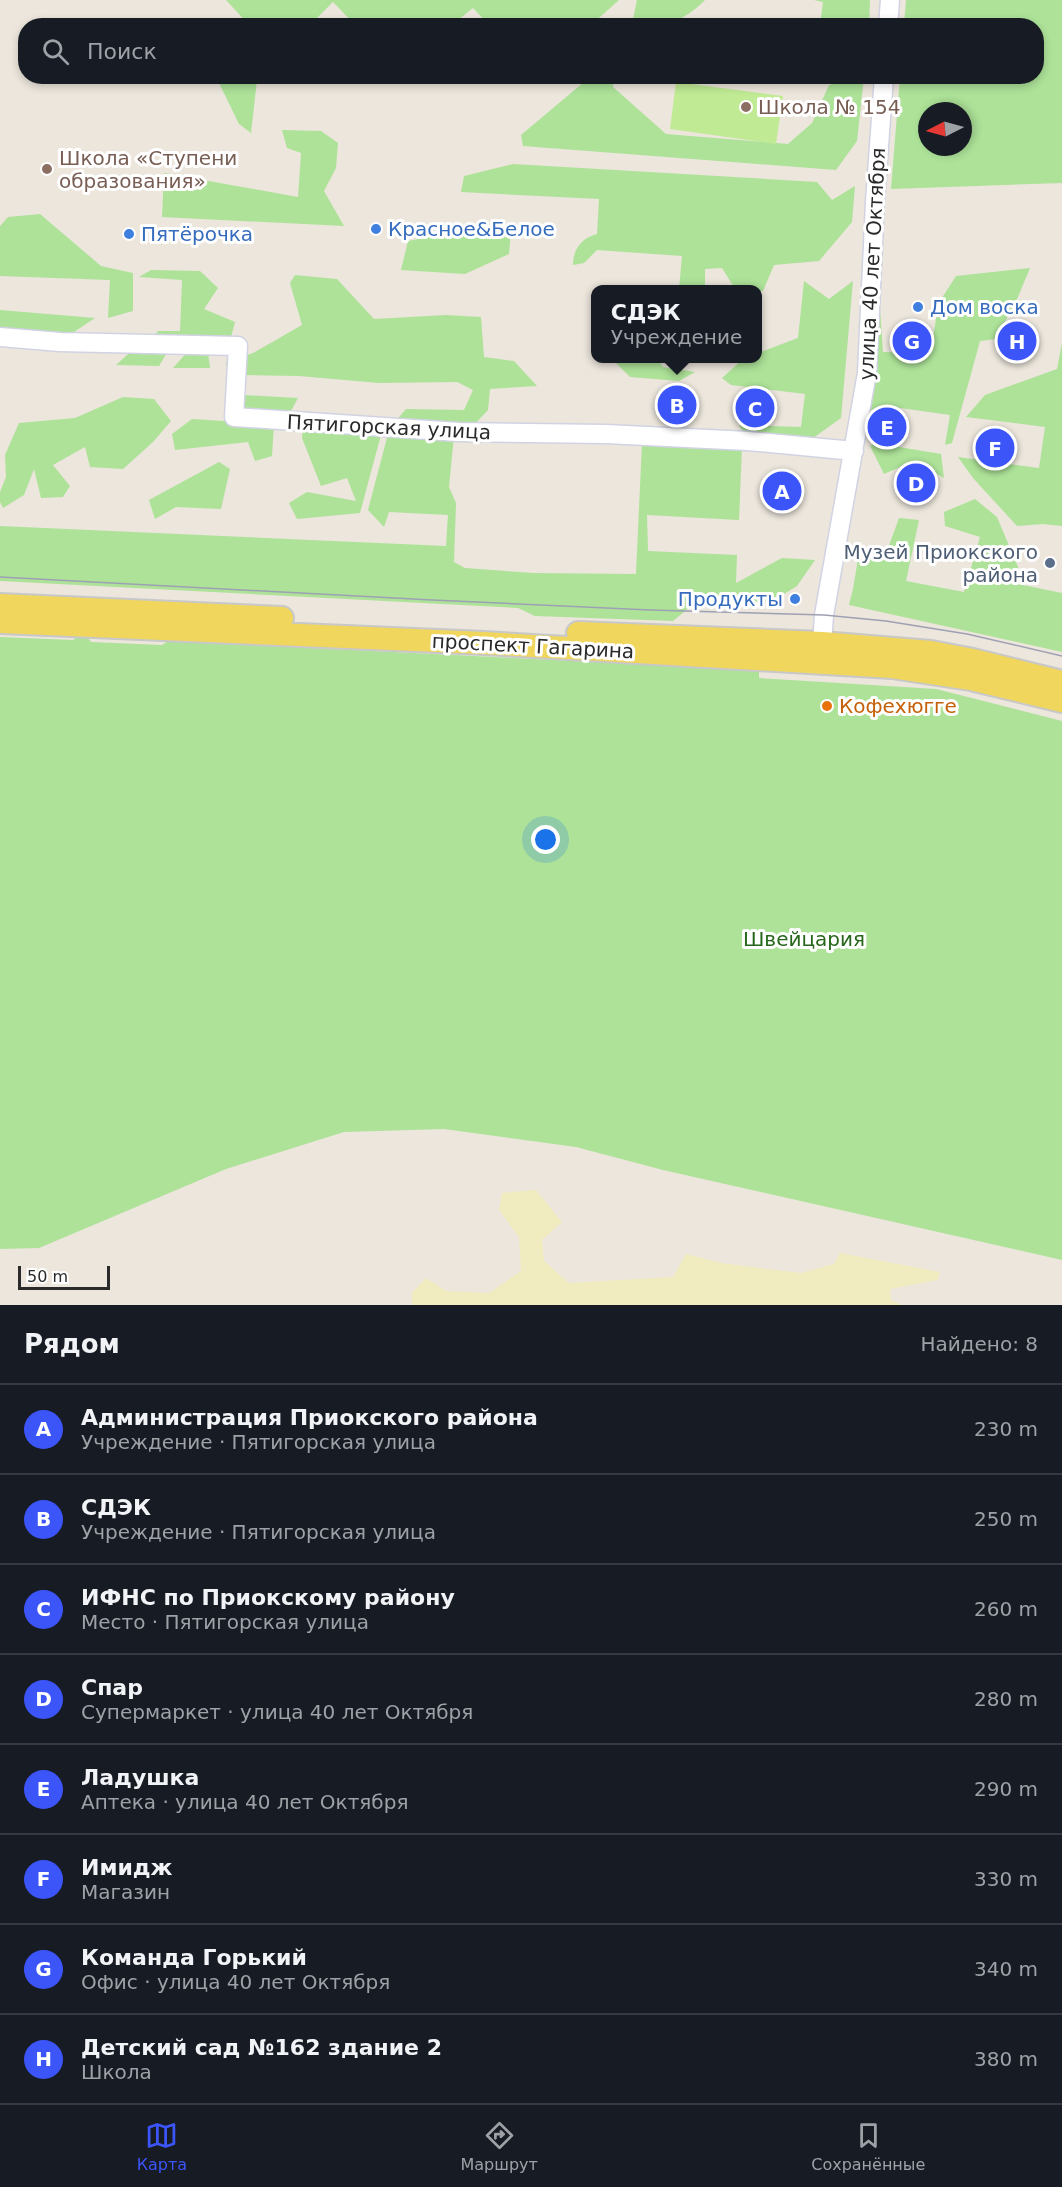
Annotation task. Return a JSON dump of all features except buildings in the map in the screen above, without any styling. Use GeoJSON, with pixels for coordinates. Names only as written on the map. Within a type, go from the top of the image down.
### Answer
{"type":"FeatureCollection","features":[{"type":"Feature","properties":{"kind":"main road","name":"проспект Гагарина"},"geometry":{"type":"LineString","coordinates":[[0,604],[821,653],[971,679],[1062,701]]}},
{"type":"Feature","properties":{"kind":"main road","name":"проспект Гагарина"},"geometry":{"type":"LineString","coordinates":[[0,622],[484,643],[821,653],[931,652],[1062,682]]}},
{"type":"Feature","properties":{"kind":"street"},"geometry":{"type":"LineString","coordinates":[[889,18],[890,0]]}},
{"type":"Feature","properties":{"kind":"street","name":"улица 40 лет Октября"},"geometry":{"type":"LineString","coordinates":[[821,653],[824,615],[867,373],[883,84]]}},
{"type":"Feature","properties":{"kind":"street","name":"Пятигорская улица"},"geometry":{"type":"LineString","coordinates":[[0,337],[60,342],[238,346],[234,417],[459,432],[585,434],[748,441],[854,451]]}},
{"type":"Feature","properties":{"kind":"green space"},"geometry":{"type":"Polygon","coordinates":[[[226,0],[619,0],[599,18],[482,18],[473,8],[461,18],[348,18],[333,2],[317,18],[243,18],[226,0]]]}},
{"type":"Feature","properties":{"kind":"green space"},"geometry":{"type":"Polygon","coordinates":[[[637,0],[705,0],[681,18],[633,18],[637,0]]]}},
{"type":"Feature","properties":{"kind":"green space"},"geometry":{"type":"Polygon","coordinates":[[[814,0],[870,0],[869,18],[821,18],[823,2],[814,0]]]}},
{"type":"Feature","properties":{"kind":"green space"},"geometry":{"type":"Polygon","coordinates":[[[906,0],[1062,0],[1062,183],[891,189],[899,84],[1044,84],[1044,18],[905,18],[906,0]]]}},
{"type":"Feature","properties":{"kind":"green space"},"geometry":{"type":"Polygon","coordinates":[[[219,84],[257,84],[251,133],[239,124],[219,84]]]}},
{"type":"Feature","properties":{"kind":"green space"},"geometry":{"type":"Polygon","coordinates":[[[582,84],[613,84],[613,87],[666,134],[788,144],[812,123],[829,85],[863,84],[857,141],[836,170],[523,146],[521,135],[582,84]]]}},
{"type":"Feature","properties":{"kind":"green space"},"geometry":{"type":"Polygon","coordinates":[[[676,84],[783,96],[776,144],[670,129],[676,84]]]}},
{"type":"Feature","properties":{"kind":"green space"},"geometry":{"type":"Polygon","coordinates":[[[282,130],[321,131],[338,143],[336,168],[324,191],[344,226],[162,217],[164,173],[298,197],[301,153],[287,148],[282,130]]]}},
{"type":"Feature","properties":{"kind":"green space"},"geometry":{"type":"Polygon","coordinates":[[[513,164],[817,182],[832,200],[855,186],[852,222],[819,261],[774,265],[763,291],[762,285],[733,285],[722,268],[705,269],[705,285],[679,285],[682,256],[597,250],[584,263],[573,265],[574,254],[579,245],[586,238],[597,234],[599,199],[461,192],[464,176],[513,164]]]}},
{"type":"Feature","properties":{"kind":"green space"},"geometry":{"type":"Polygon","coordinates":[[[40,214],[101,266],[133,273],[133,311],[108,318],[110,280],[0,276],[0,226],[8,217],[40,214]]]}},
{"type":"Feature","properties":{"kind":"green space"},"geometry":{"type":"Polygon","coordinates":[[[511,230],[509,254],[465,274],[401,270],[408,241],[459,231],[511,230]]]}},
{"type":"Feature","properties":{"kind":"green space"},"geometry":{"type":"Polygon","coordinates":[[[1030,268],[996,339],[980,341],[952,443],[945,445],[950,415],[886,406],[863,412],[879,294],[883,352],[931,353],[938,304],[956,276],[1030,268]]]}},
{"type":"Feature","properties":{"kind":"green space"},"geometry":{"type":"Polygon","coordinates":[[[151,270],[200,271],[218,288],[204,309],[235,322],[230,341],[153,339],[158,331],[180,331],[182,280],[139,277],[151,270]]]}},
{"type":"Feature","properties":{"kind":"green space"},"geometry":{"type":"Polygon","coordinates":[[[295,275],[337,279],[374,319],[446,315],[481,317],[484,357],[514,361],[537,386],[490,389],[488,410],[471,428],[394,423],[406,409],[464,410],[473,390],[457,382],[379,383],[299,376],[247,375],[231,385],[226,362],[253,353],[302,325],[290,283],[295,275]]]}},
{"type":"Feature","properties":{"kind":"green space"},"geometry":{"type":"Polygon","coordinates":[[[804,281],[829,299],[853,281],[841,418],[809,441],[744,434],[739,425],[801,427],[805,394],[731,385],[722,378],[739,363],[762,363],[762,352],[798,338],[804,281]]]}},
{"type":"Feature","properties":{"kind":"green space"},"geometry":{"type":"Polygon","coordinates":[[[0,310],[95,318],[71,334],[0,329],[0,310]]]}},
{"type":"Feature","properties":{"kind":"green space"},"geometry":{"type":"Polygon","coordinates":[[[1062,343],[1062,526],[1043,524],[1017,526],[973,478],[958,457],[1039,468],[1045,427],[966,417],[985,395],[1057,369],[1062,343]]]}},
{"type":"Feature","properties":{"kind":"green space"},"geometry":{"type":"Polygon","coordinates":[[[136,347],[168,351],[159,366],[116,365],[136,347]]]}},
{"type":"Feature","properties":{"kind":"green space"},"geometry":{"type":"Polygon","coordinates":[[[189,350],[208,352],[210,368],[173,368],[189,350]]]}},
{"type":"Feature","properties":{"kind":"green space"},"geometry":{"type":"Polygon","coordinates":[[[616,363],[660,363],[663,367],[695,372],[679,381],[630,377],[616,363]]]}},
{"type":"Feature","properties":{"kind":"green space"},"geometry":{"type":"Polygon","coordinates":[[[243,395],[298,398],[286,420],[239,414],[243,395]]]}},
{"type":"Feature","properties":{"kind":"green space"},"geometry":{"type":"Polygon","coordinates":[[[123,397],[154,399],[171,421],[153,442],[123,469],[90,467],[85,447],[53,465],[70,486],[63,497],[41,498],[34,469],[24,495],[3,508],[0,502],[0,492],[6,477],[5,455],[19,423],[75,418],[123,397]]]}},
{"type":"Feature","properties":{"kind":"green space"},"geometry":{"type":"Polygon","coordinates":[[[192,419],[274,424],[272,456],[255,461],[248,442],[175,450],[172,434],[192,419]]]}},
{"type":"Feature","properties":{"kind":"green space"},"geometry":{"type":"Polygon","coordinates":[[[303,425],[382,431],[360,513],[297,519],[289,503],[307,492],[356,501],[347,478],[321,486],[302,438],[303,425]]]}},
{"type":"Feature","properties":{"kind":"green space"},"geometry":{"type":"Polygon","coordinates":[[[388,434],[454,436],[449,487],[456,503],[454,562],[465,568],[533,573],[636,574],[642,443],[742,447],[739,520],[647,515],[648,551],[737,555],[736,583],[782,558],[815,560],[797,586],[774,600],[690,607],[673,621],[535,616],[518,608],[0,581],[0,526],[446,546],[448,515],[389,512],[384,527],[368,510],[388,434]]]}},
{"type":"Feature","properties":{"kind":"green space"},"geometry":{"type":"Polygon","coordinates":[[[875,443],[941,454],[944,478],[914,461],[884,474],[870,446],[875,443]]]}},
{"type":"Feature","properties":{"kind":"green space"},"geometry":{"type":"Polygon","coordinates":[[[219,462],[230,469],[221,509],[176,507],[155,519],[149,500],[219,462]]]}},
{"type":"Feature","properties":{"kind":"green space"},"geometry":{"type":"Polygon","coordinates":[[[975,499],[997,517],[1018,567],[1018,584],[1062,593],[1062,652],[849,605],[859,553],[887,551],[899,518],[919,520],[906,581],[964,592],[980,537],[945,526],[944,512],[975,499]]]}},
{"type":"Feature","properties":{"kind":"green space","name":"Швейцария"},"geometry":{"type":"Polygon","coordinates":[[[79,635],[86,635],[91,642],[162,645],[168,641],[759,670],[759,678],[936,689],[1062,721],[1062,1260],[663,1170],[576,1147],[444,1129],[344,1132],[226,1169],[39,1248],[0,1249],[0,637],[73,640],[79,635]]]}},
{"type":"Feature","properties":{"kind":"sand"},"geometry":{"type":"Polygon","coordinates":[[[536,1190],[562,1222],[542,1240],[544,1261],[569,1283],[673,1277],[686,1254],[721,1263],[801,1273],[834,1264],[840,1253],[940,1272],[938,1280],[890,1289],[891,1300],[902,1305],[412,1305],[412,1293],[426,1278],[446,1291],[489,1293],[521,1271],[519,1237],[499,1210],[502,1193],[536,1190]]]}},
{"type":"Feature","properties":{"kind":"tram line"},"geometry":{"type":"LineString","coordinates":[[0,577],[432,600],[824,615],[886,621],[967,634],[1062,656]]}},
{"type":"Feature","properties":{"kind":"place","name":"Школа № 154"},"geometry":{"type":"Point","coordinates":[746,107]}},
{"type":"Feature","properties":{"kind":"place","name":"Школа «Ступени образования»"},"geometry":{"type":"Point","coordinates":[47,169]}},
{"type":"Feature","properties":{"kind":"place","name":"Красное&Белое"},"geometry":{"type":"Point","coordinates":[376,229]}},
{"type":"Feature","properties":{"kind":"place","name":"Пятёрочка"},"geometry":{"type":"Point","coordinates":[129,234]}},
{"type":"Feature","properties":{"kind":"place","name":"Дом воска"},"geometry":{"type":"Point","coordinates":[918,307]}},
{"type":"Feature","properties":{"kind":"place","name":"Команда Горький"},"geometry":{"type":"Point","coordinates":[912,341]}},
{"type":"Feature","properties":{"kind":"place","name":"Детский сад №162 здание 2"},"geometry":{"type":"Point","coordinates":[1017,341]}},
{"type":"Feature","properties":{"kind":"place","name":"СДЭК"},"geometry":{"type":"Point","coordinates":[677,405]}},
{"type":"Feature","properties":{"kind":"place","name":"ИФНС по Приокскому району"},"geometry":{"type":"Point","coordinates":[755,408]}},
{"type":"Feature","properties":{"kind":"place","name":"Ладушка"},"geometry":{"type":"Point","coordinates":[887,427]}},
{"type":"Feature","properties":{"kind":"place","name":"Имидж"},"geometry":{"type":"Point","coordinates":[995,448]}},
{"type":"Feature","properties":{"kind":"place","name":"Спар"},"geometry":{"type":"Point","coordinates":[916,483]}},
{"type":"Feature","properties":{"kind":"place","name":"Администрация Приокского района"},"geometry":{"type":"Point","coordinates":[782,491]}},
{"type":"Feature","properties":{"kind":"place","name":"Музей Приокского района"},"geometry":{"type":"Point","coordinates":[1050,563]}},
{"type":"Feature","properties":{"kind":"place","name":"Продукты"},"geometry":{"type":"Point","coordinates":[795,599]}},
{"type":"Feature","properties":{"kind":"place","name":"Кофехюгге"},"geometry":{"type":"Point","coordinates":[827,706]}}]}
